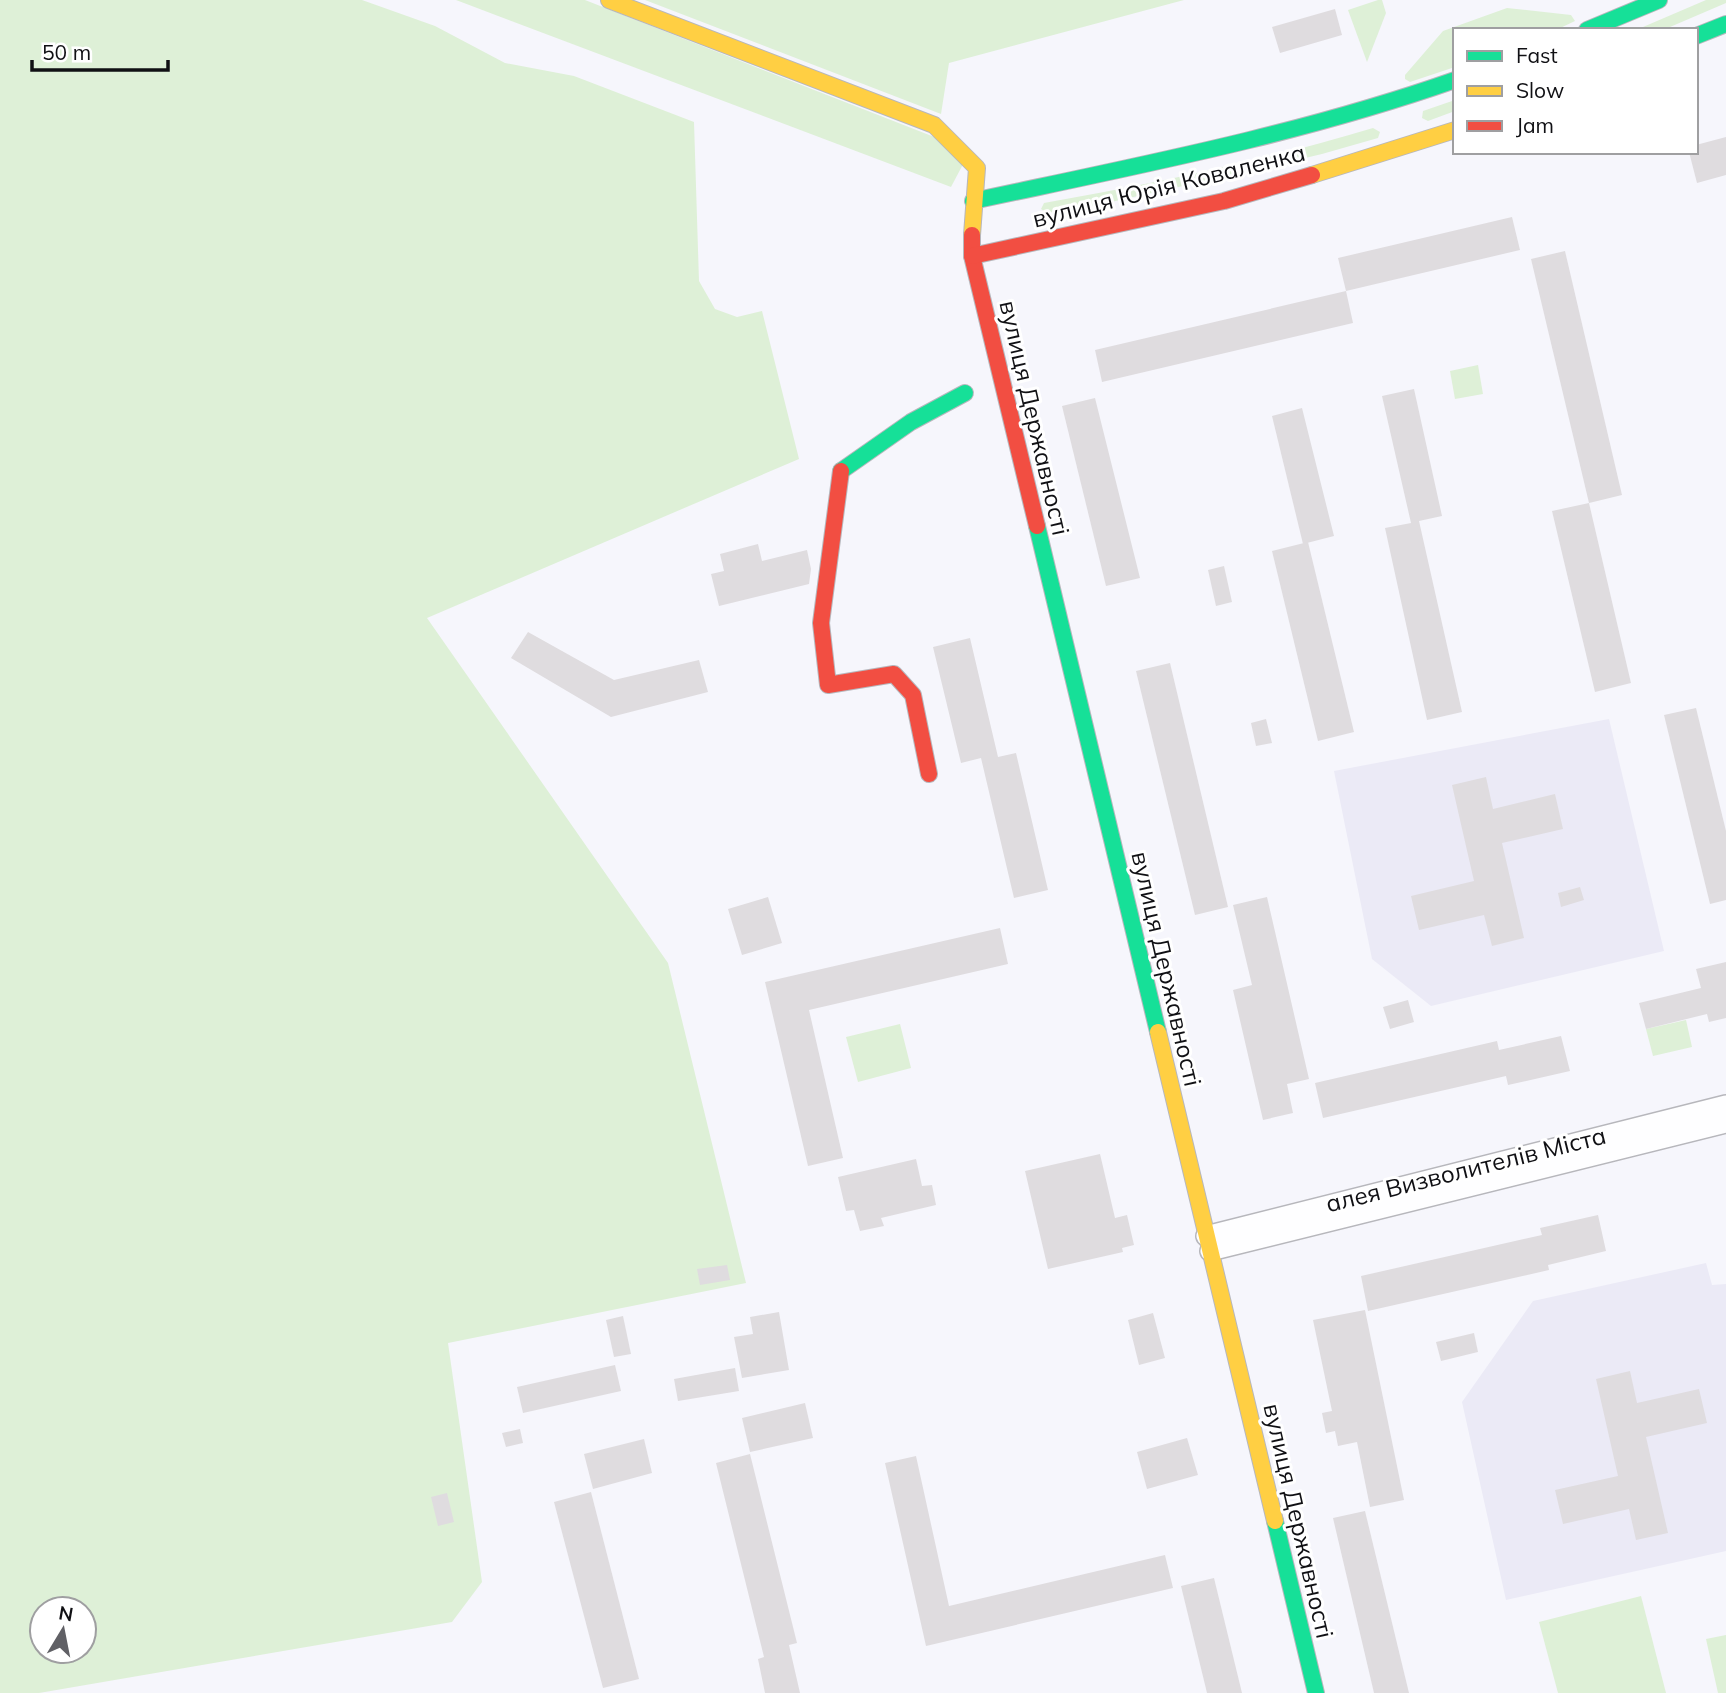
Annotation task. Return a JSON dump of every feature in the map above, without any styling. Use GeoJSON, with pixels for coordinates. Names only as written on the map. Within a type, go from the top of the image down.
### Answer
{"type":"FeatureCollection","features":[{"type":"Feature","properties":{"kind":"street","name":"вулиця Державності"},"geometry":{"type":"LineString","coordinates":[[609,0],[934,125],[977,168],[973,201],[972,256],[1316,1693]]}},
{"type":"Feature","properties":{"kind":"street"},"geometry":{"type":"LineString","coordinates":[[1592,28],[1659,0]]}},
{"type":"Feature","properties":{"kind":"street"},"geometry":{"type":"LineString","coordinates":[[1698,35],[1726,24]]}},
{"type":"Feature","properties":{"kind":"street","name":"вулиця Юрія Коваленка"},"geometry":{"type":"LineString","coordinates":[[973,201],[1206,152],[1402,100],[1453,81]]}},
{"type":"Feature","properties":{"kind":"street","name":"вулиця Юрія Коваленка"},"geometry":{"type":"LineString","coordinates":[[972,256],[1224,201],[1453,131]]}},
{"type":"Feature","properties":{"kind":"street"},"geometry":{"type":"LineString","coordinates":[[929,774],[913,695],[894,674],[828,685],[821,622],[841,470],[911,422],[965,393]]}},
{"type":"Feature","properties":{"kind":"street","name":"алея Визволителів Міста"},"geometry":{"type":"LineString","coordinates":[[1208,1243],[1726,1105]]}},
{"type":"Feature","properties":{"kind":"street","name":"алея Визволителів Міста"},"geometry":{"type":"LineString","coordinates":[[1208,1243],[1726,1123]]}},
{"type":"Feature","properties":{"kind":"shaded area"},"geometry":{"type":"Polygon","coordinates":[[[1609,719],[1664,951],[1431,1006],[1372,959],[1334,771],[1609,719]]]}},
{"type":"Feature","properties":{"kind":"shaded area"},"geometry":{"type":"Polygon","coordinates":[[[1706,1263],[1712,1285],[1726,1284],[1726,1551],[1506,1600],[1462,1402],[1533,1301],[1706,1263]]]}},
{"type":"Feature","properties":{"kind":"green space"},"geometry":{"type":"Polygon","coordinates":[[[0,0],[362,0],[435,26],[505,63],[574,76],[694,122],[699,281],[715,309],[737,317],[762,311],[799,459],[427,618],[668,963],[746,1283],[448,1343],[482,1582],[452,1622],[39,1693],[0,1693],[0,0]]]}},
{"type":"Feature","properties":{"kind":"green space"},"geometry":{"type":"Polygon","coordinates":[[[456,0],[585,0],[970,151],[951,187],[456,0]]]}},
{"type":"Feature","properties":{"kind":"green space"},"geometry":{"type":"Polygon","coordinates":[[[645,0],[1184,0],[949,63],[941,114],[645,0]]]}},
{"type":"Feature","properties":{"kind":"green space"},"geometry":{"type":"Polygon","coordinates":[[[1382,0],[1386,13],[1367,62],[1348,10],[1382,0]]]}},
{"type":"Feature","properties":{"kind":"green space"},"geometry":{"type":"Polygon","coordinates":[[[1706,0],[1726,0],[1726,3],[1668,28],[1641,28],[1706,0]]]}},
{"type":"Feature","properties":{"kind":"green space"},"geometry":{"type":"Polygon","coordinates":[[[1507,8],[1571,15],[1575,21],[1560,28],[1453,28],[1453,68],[1410,82],[1405,79],[1405,75],[1443,31],[1507,8]]]}},
{"type":"Feature","properties":{"kind":"green space"},"geometry":{"type":"Polygon","coordinates":[[[1453,101],[1453,112],[1428,121],[1422,118],[1423,111],[1453,101]]]}},
{"type":"Feature","properties":{"kind":"green space"},"geometry":{"type":"Polygon","coordinates":[[[1373,128],[1380,132],[1378,138],[1322,154],[1084,208],[1047,213],[1041,209],[1044,203],[1210,170],[1373,128]]]}},
{"type":"Feature","properties":{"kind":"green space"},"geometry":{"type":"Polygon","coordinates":[[[1478,365],[1483,394],[1455,399],[1450,371],[1478,365]]]}},
{"type":"Feature","properties":{"kind":"green space"},"geometry":{"type":"Polygon","coordinates":[[[1686,1020],[1692,1047],[1653,1056],[1646,1029],[1686,1020]]]}},
{"type":"Feature","properties":{"kind":"green space"},"geometry":{"type":"Polygon","coordinates":[[[900,1024],[911,1068],[858,1082],[846,1037],[900,1024]]]}},
{"type":"Feature","properties":{"kind":"green space"},"geometry":{"type":"Polygon","coordinates":[[[1641,1596],[1666,1693],[1558,1693],[1539,1622],[1641,1596]]]}},
{"type":"Feature","properties":{"kind":"green space"},"geometry":{"type":"Polygon","coordinates":[[[1726,1635],[1726,1693],[1718,1693],[1706,1639],[1726,1635]]]}},
{"type":"Feature","properties":{"kind":"building"},"geometry":{"type":"Polygon","coordinates":[[[1335,9],[1342,35],[1280,53],[1272,27],[1335,9]]]}},
{"type":"Feature","properties":{"kind":"building"},"geometry":{"type":"Polygon","coordinates":[[[1726,137],[1726,175],[1697,183],[1690,154],[1698,154],[1698,144],[1726,137]]]}},
{"type":"Feature","properties":{"kind":"building"},"geometry":{"type":"Polygon","coordinates":[[[1512,217],[1520,250],[1346,291],[1338,258],[1512,217]]]}},
{"type":"Feature","properties":{"kind":"building"},"geometry":{"type":"Polygon","coordinates":[[[1565,251],[1622,495],[1589,503],[1531,259],[1565,251]]]}},
{"type":"Feature","properties":{"kind":"building"},"geometry":{"type":"Polygon","coordinates":[[[1346,291],[1353,323],[1102,382],[1095,350],[1346,291]]]}},
{"type":"Feature","properties":{"kind":"building"},"geometry":{"type":"Polygon","coordinates":[[[1414,389],[1442,516],[1419,521],[1462,712],[1427,720],[1385,528],[1411,523],[1382,396],[1414,389]]]}},
{"type":"Feature","properties":{"kind":"building"},"geometry":{"type":"Polygon","coordinates":[[[1095,398],[1140,578],[1106,586],[1062,406],[1095,398]]]}},
{"type":"Feature","properties":{"kind":"building"},"geometry":{"type":"Polygon","coordinates":[[[1302,408],[1334,536],[1303,544],[1272,416],[1302,408]]]}},
{"type":"Feature","properties":{"kind":"building"},"geometry":{"type":"Polygon","coordinates":[[[1589,503],[1631,683],[1595,692],[1552,511],[1589,503]]]}},
{"type":"Feature","properties":{"kind":"building"},"geometry":{"type":"Polygon","coordinates":[[[1308,542],[1354,732],[1318,741],[1272,551],[1308,542]]]}},
{"type":"Feature","properties":{"kind":"building"},"geometry":{"type":"Polygon","coordinates":[[[758,544],[762,561],[807,550],[811,569],[809,584],[719,606],[711,574],[724,571],[720,554],[758,544]]]}},
{"type":"Feature","properties":{"kind":"building"},"geometry":{"type":"Polygon","coordinates":[[[1224,566],[1232,602],[1216,606],[1208,570],[1224,566]]]}},
{"type":"Feature","properties":{"kind":"building"},"geometry":{"type":"Polygon","coordinates":[[[528,632],[614,680],[699,660],[708,692],[611,717],[511,658],[528,632]]]}},
{"type":"Feature","properties":{"kind":"building"},"geometry":{"type":"Polygon","coordinates":[[[970,638],[998,757],[1016,753],[1048,890],[1014,898],[981,758],[961,763],[933,647],[970,638]]]}},
{"type":"Feature","properties":{"kind":"building"},"geometry":{"type":"Polygon","coordinates":[[[1170,663],[1228,907],[1195,915],[1136,671],[1170,663]]]}},
{"type":"Feature","properties":{"kind":"building"},"geometry":{"type":"Polygon","coordinates":[[[1696,708],[1726,831],[1726,900],[1710,904],[1664,715],[1696,708]]]}},
{"type":"Feature","properties":{"kind":"building"},"geometry":{"type":"Polygon","coordinates":[[[1266,719],[1272,743],[1256,746],[1251,723],[1266,719]]]}},
{"type":"Feature","properties":{"kind":"building"},"geometry":{"type":"Polygon","coordinates":[[[1486,777],[1493,809],[1555,794],[1563,829],[1502,843],[1524,938],[1492,946],[1484,915],[1419,930],[1411,896],[1474,881],[1452,785],[1486,777]]]}},
{"type":"Feature","properties":{"kind":"building"},"geometry":{"type":"Polygon","coordinates":[[[1580,887],[1584,900],[1561,907],[1558,893],[1580,887]]]}},
{"type":"Feature","properties":{"kind":"building"},"geometry":{"type":"Polygon","coordinates":[[[768,897],[782,943],[742,955],[728,909],[768,897]]]}},
{"type":"Feature","properties":{"kind":"building"},"geometry":{"type":"Polygon","coordinates":[[[1267,897],[1309,1079],[1287,1084],[1293,1113],[1263,1120],[1233,990],[1252,985],[1233,905],[1267,897]]]}},
{"type":"Feature","properties":{"kind":"building"},"geometry":{"type":"Polygon","coordinates":[[[1000,928],[1008,964],[809,1010],[843,1158],[808,1166],[765,982],[1000,928]]]}},
{"type":"Feature","properties":{"kind":"building"},"geometry":{"type":"Polygon","coordinates":[[[1726,962],[1726,1018],[1709,1022],[1707,1014],[1646,1029],[1639,1003],[1701,988],[1696,969],[1726,962]]]}},
{"type":"Feature","properties":{"kind":"building"},"geometry":{"type":"Polygon","coordinates":[[[1408,1000],[1414,1022],[1390,1029],[1383,1007],[1408,1000]]]}},
{"type":"Feature","properties":{"kind":"building"},"geometry":{"type":"Polygon","coordinates":[[[1561,1036],[1570,1071],[1508,1085],[1506,1076],[1323,1118],[1315,1083],[1497,1041],[1499,1050],[1561,1036]]]}},
{"type":"Feature","properties":{"kind":"building"},"geometry":{"type":"Polygon","coordinates":[[[1100,1154],[1115,1218],[1127,1215],[1134,1245],[1122,1248],[1123,1252],[1048,1269],[1025,1171],[1100,1154]]]}},
{"type":"Feature","properties":{"kind":"building"},"geometry":{"type":"Polygon","coordinates":[[[916,1159],[922,1186],[932,1185],[936,1205],[881,1218],[884,1226],[860,1231],[854,1210],[846,1211],[838,1177],[916,1159]]]}},
{"type":"Feature","properties":{"kind":"building"},"geometry":{"type":"Polygon","coordinates":[[[1598,1215],[1606,1251],[1548,1265],[1549,1270],[1368,1311],[1361,1276],[1542,1235],[1540,1228],[1598,1215]]]}},
{"type":"Feature","properties":{"kind":"building"},"geometry":{"type":"Polygon","coordinates":[[[727,1265],[730,1280],[700,1285],[697,1269],[727,1265]]]}},
{"type":"Feature","properties":{"kind":"building"},"geometry":{"type":"Polygon","coordinates":[[[1365,1310],[1404,1500],[1370,1507],[1357,1442],[1338,1446],[1335,1431],[1326,1433],[1322,1413],[1332,1411],[1313,1320],[1365,1310]]]}},
{"type":"Feature","properties":{"kind":"building"},"geometry":{"type":"Polygon","coordinates":[[[779,1312],[789,1370],[742,1378],[734,1337],[753,1334],[750,1317],[779,1312]]]}},
{"type":"Feature","properties":{"kind":"building"},"geometry":{"type":"Polygon","coordinates":[[[1153,1313],[1165,1358],[1139,1365],[1128,1320],[1153,1313]]]}},
{"type":"Feature","properties":{"kind":"building"},"geometry":{"type":"Polygon","coordinates":[[[623,1316],[631,1354],[614,1357],[606,1320],[623,1316]]]}},
{"type":"Feature","properties":{"kind":"building"},"geometry":{"type":"Polygon","coordinates":[[[1474,1333],[1478,1352],[1441,1361],[1436,1342],[1474,1333]]]}},
{"type":"Feature","properties":{"kind":"building"},"geometry":{"type":"Polygon","coordinates":[[[615,1365],[621,1391],[523,1413],[517,1387],[615,1365]]]}},
{"type":"Feature","properties":{"kind":"building"},"geometry":{"type":"Polygon","coordinates":[[[735,1368],[739,1391],[678,1401],[674,1379],[735,1368]]]}},
{"type":"Feature","properties":{"kind":"building"},"geometry":{"type":"Polygon","coordinates":[[[1630,1371],[1637,1403],[1699,1389],[1707,1423],[1646,1437],[1668,1533],[1636,1540],[1629,1509],[1563,1524],[1555,1490],[1618,1476],[1596,1379],[1630,1371]]]}},
{"type":"Feature","properties":{"kind":"building"},"geometry":{"type":"Polygon","coordinates":[[[805,1403],[813,1438],[750,1452],[742,1418],[805,1403]]]}},
{"type":"Feature","properties":{"kind":"building"},"geometry":{"type":"Polygon","coordinates":[[[520,1429],[523,1443],[506,1447],[502,1433],[520,1429]]]}},
{"type":"Feature","properties":{"kind":"building"},"geometry":{"type":"Polygon","coordinates":[[[1187,1438],[1198,1475],[1147,1489],[1137,1452],[1187,1438]]]}},
{"type":"Feature","properties":{"kind":"building"},"geometry":{"type":"Polygon","coordinates":[[[644,1439],[652,1473],[593,1489],[584,1454],[644,1439]]]}},
{"type":"Feature","properties":{"kind":"building"},"geometry":{"type":"Polygon","coordinates":[[[750,1454],[797,1643],[789,1645],[800,1693],[765,1693],[758,1659],[764,1657],[716,1463],[750,1454]]]}},
{"type":"Feature","properties":{"kind":"building"},"geometry":{"type":"Polygon","coordinates":[[[916,1456],[949,1606],[1165,1555],[1173,1588],[926,1646],[885,1463],[916,1456]]]}},
{"type":"Feature","properties":{"kind":"building"},"geometry":{"type":"Polygon","coordinates":[[[591,1492],[639,1679],[603,1688],[554,1502],[591,1492]]]}},
{"type":"Feature","properties":{"kind":"building"},"geometry":{"type":"Polygon","coordinates":[[[447,1493],[454,1522],[438,1526],[431,1497],[447,1493]]]}},
{"type":"Feature","properties":{"kind":"building"},"geometry":{"type":"Polygon","coordinates":[[[1365,1511],[1409,1693],[1374,1693],[1333,1518],[1365,1511]]]}},
{"type":"Feature","properties":{"kind":"building"},"geometry":{"type":"Polygon","coordinates":[[[1214,1578],[1242,1693],[1207,1693],[1181,1586],[1214,1578]]]}},
{"type":"Feature","properties":{"kind":"traffic: fast"},"geometry":{"type":"LineString","coordinates":[[1592,28],[1659,0]]}},
{"type":"Feature","properties":{"kind":"traffic: fast"},"geometry":{"type":"LineString","coordinates":[[1698,35],[1726,24]]}},
{"type":"Feature","properties":{"kind":"traffic: fast"},"geometry":{"type":"LineString","coordinates":[[973,201],[1276,133],[1396,100],[1453,81]]}},
{"type":"Feature","properties":{"kind":"traffic: fast"},"geometry":{"type":"LineString","coordinates":[[841,471],[911,422],[965,393]]}},
{"type":"Feature","properties":{"kind":"traffic: fast"},"geometry":{"type":"LineString","coordinates":[[1037,526],[1158,1032]]}},
{"type":"Feature","properties":{"kind":"traffic: fast"},"geometry":{"type":"LineString","coordinates":[[1275,1521],[1316,1693]]}},
{"type":"Feature","properties":{"kind":"traffic: slow"},"geometry":{"type":"LineString","coordinates":[[609,0],[934,125],[977,168],[972,235]]}},
{"type":"Feature","properties":{"kind":"traffic: slow"},"geometry":{"type":"LineString","coordinates":[[1312,175],[1453,131]]}},
{"type":"Feature","properties":{"kind":"traffic: slow"},"geometry":{"type":"LineString","coordinates":[[1158,1032],[1275,1521]]}},
{"type":"Feature","properties":{"kind":"traffic: jam"},"geometry":{"type":"LineString","coordinates":[[972,256],[1224,201],[1312,175]]}},
{"type":"Feature","properties":{"kind":"traffic: jam"},"geometry":{"type":"LineString","coordinates":[[972,235],[972,256],[1037,526]]}},
{"type":"Feature","properties":{"kind":"traffic: jam"},"geometry":{"type":"LineString","coordinates":[[841,471],[821,623],[828,685],[894,674],[913,695],[929,774]]}}]}
